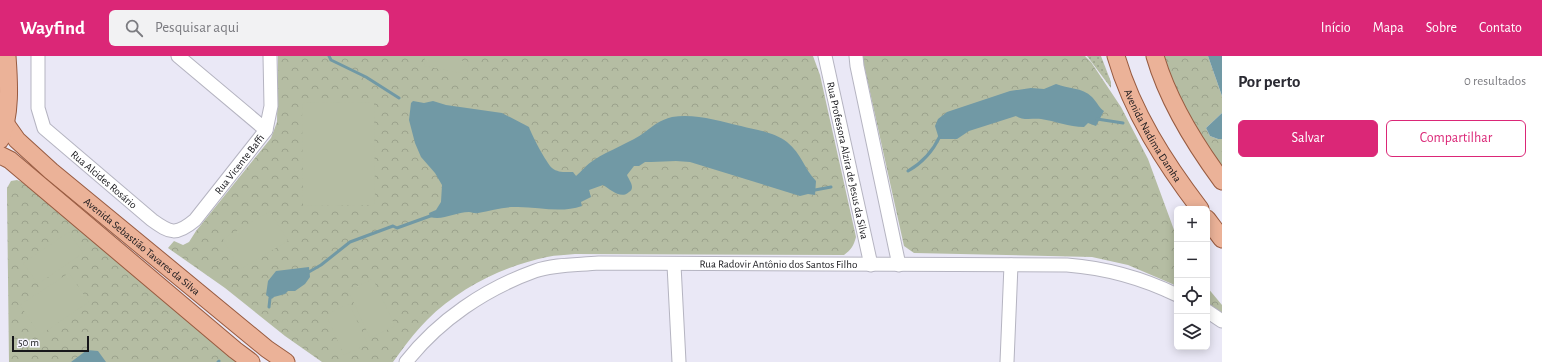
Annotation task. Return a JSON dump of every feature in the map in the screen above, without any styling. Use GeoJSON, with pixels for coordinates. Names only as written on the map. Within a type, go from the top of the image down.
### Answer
{"type":"FeatureCollection","features":[{"type":"Feature","properties":{"kind":"main road"},"geometry":{"type":"LineString","coordinates":[[0,140],[5,123],[8,94],[7,56]]}},
{"type":"Feature","properties":{"kind":"main road","name":"Avenida Nadima Damha"},"geometry":{"type":"LineString","coordinates":[[1116,56],[1126,86],[1143,121],[1176,178],[1198,206]]}},
{"type":"Feature","properties":{"kind":"main road"},"geometry":{"type":"LineString","coordinates":[[1155,56],[1175,107],[1207,161],[1222,181]]}},
{"type":"Feature","properties":{"kind":"main road","name":"Avenida Sebastião Tavares da Silva"},"geometry":{"type":"LineString","coordinates":[[5,123],[17,140],[51,170],[267,349],[286,362]]}},
{"type":"Feature","properties":{"kind":"main road","name":"Avenida Sebastião Tavares da Silva"},"geometry":{"type":"LineString","coordinates":[[0,155],[10,160],[251,362]]}},
{"type":"Feature","properties":{"kind":"main road"},"geometry":{"type":"LineString","coordinates":[[1210,223],[1222,239]]}},
{"type":"Feature","properties":{"kind":"street","name":"Rua Alcides Rosário"},"geometry":{"type":"LineString","coordinates":[[38,56],[38,108],[44,128],[152,220],[166,230],[176,231]]}},
{"type":"Feature","properties":{"kind":"street"},"geometry":{"type":"LineString","coordinates":[[178,56],[266,130]]}},
{"type":"Feature","properties":{"kind":"street","name":"Rua Vicente Baffi"},"geometry":{"type":"LineString","coordinates":[[176,231],[186,227],[195,220],[266,130],[271,106],[270,56]]}},
{"type":"Feature","properties":{"kind":"street","name":"Rua Professora Alzira de Jesus da Silva"},"geometry":{"type":"LineString","coordinates":[[825,56],[871,265]]}},
{"type":"Feature","properties":{"kind":"street"},"geometry":{"type":"LineString","coordinates":[[856,56],[899,265]]}},
{"type":"Feature","properties":{"kind":"street","name":"Rua Radovir Antônio dos Santos Filho"},"geometry":{"type":"LineString","coordinates":[[406,362],[419,346],[456,312],[484,295],[536,271],[599,263],[674,265],[1067,265],[1108,270],[1151,284],[1174,294]]}},
{"type":"Feature","properties":{"kind":"street"},"geometry":{"type":"LineString","coordinates":[[674,265],[679,362]]}},
{"type":"Feature","properties":{"kind":"street"},"geometry":{"type":"LineString","coordinates":[[1007,362],[1011,265]]}},
{"type":"Feature","properties":{"kind":"street"},"geometry":{"type":"LineString","coordinates":[[1210,313],[1222,321]]}},
{"type":"Feature","properties":{"kind":"green space"},"geometry":{"type":"Polygon","coordinates":[[[278,56],[813,56],[820,75],[856,237],[853,245],[844,255],[575,254],[547,257],[499,272],[468,288],[453,298],[422,325],[393,362],[322,362],[285,336],[225,288],[168,248],[174,241],[183,245],[189,242],[196,231],[271,138],[277,122],[278,56]]]}},
{"type":"Feature","properties":{"kind":"green space"},"geometry":{"type":"Polygon","coordinates":[[[425,56],[439,56],[469,62],[467,74],[424,66],[425,56]]]}},
{"type":"Feature","properties":{"kind":"green space"},"geometry":{"type":"Polygon","coordinates":[[[862,56],[1085,56],[1091,62],[1121,107],[1148,159],[1174,230],[1174,285],[1128,265],[1092,257],[914,253],[904,246],[862,56]]]}},
{"type":"Feature","properties":{"kind":"green space"},"geometry":{"type":"Polygon","coordinates":[[[1087,56],[1101,56],[1111,82],[1111,88],[1087,56]]]}},
{"type":"Feature","properties":{"kind":"green space"},"geometry":{"type":"Polygon","coordinates":[[[1162,56],[1208,56],[1222,96],[1222,113],[1206,128],[1210,136],[1222,139],[1222,166],[1201,138],[1181,102],[1162,56]]]}},
{"type":"Feature","properties":{"kind":"green space"},"geometry":{"type":"Polygon","coordinates":[[[374,102],[375,205],[303,206],[302,103],[374,102]]]}},
{"type":"Feature","properties":{"kind":"green space"},"geometry":{"type":"Polygon","coordinates":[[[17,180],[22,182],[194,323],[238,362],[9,362],[7,188],[11,181],[17,180]]]}},
{"type":"Feature","properties":{"kind":"green space"},"geometry":{"type":"Polygon","coordinates":[[[270,211],[288,241],[240,269],[223,239],[270,211]]]}},
{"type":"Feature","properties":{"kind":"green space"},"geometry":{"type":"Polygon","coordinates":[[[69,232],[83,253],[38,284],[23,263],[69,232]]]}},
{"type":"Feature","properties":{"kind":"green space"},"geometry":{"type":"Polygon","coordinates":[[[69,273],[89,302],[40,335],[20,305],[69,273]]]}},
{"type":"Feature","properties":{"kind":"green space"},"geometry":{"type":"Polygon","coordinates":[[[373,279],[395,326],[370,338],[348,290],[373,279]]]}},
{"type":"Feature","properties":{"kind":"green space"},"geometry":{"type":"Polygon","coordinates":[[[1210,291],[1222,305],[1222,314],[1210,306],[1210,291]]]}},
{"type":"Feature","properties":{"kind":"green space"},"geometry":{"type":"Polygon","coordinates":[[[349,304],[368,344],[344,355],[326,315],[349,304]]]}},
{"type":"Feature","properties":{"kind":"water"},"geometry":{"type":"Polygon","coordinates":[[[1208,56],[1222,56],[1222,96],[1208,56]]]}},
{"type":"Feature","properties":{"kind":"water"},"geometry":{"type":"Polygon","coordinates":[[[1056,84],[1084,91],[1092,97],[1104,111],[1096,126],[1088,123],[1084,127],[1078,127],[1041,119],[1019,118],[1016,116],[969,131],[957,139],[939,139],[935,126],[938,119],[947,112],[1010,91],[1031,88],[1044,89],[1056,84]]]}},
{"type":"Feature","properties":{"kind":"water"},"geometry":{"type":"Polygon","coordinates":[[[413,101],[424,103],[433,101],[446,105],[502,113],[529,127],[539,149],[554,170],[573,172],[576,176],[589,163],[640,136],[657,123],[668,118],[689,116],[706,118],[759,130],[782,139],[796,151],[816,181],[815,195],[808,194],[800,196],[690,162],[645,162],[639,166],[634,166],[627,175],[632,187],[631,191],[623,195],[616,193],[603,185],[589,190],[591,197],[581,202],[582,206],[556,210],[510,207],[477,213],[464,212],[440,218],[430,217],[429,213],[436,210],[441,202],[442,185],[435,173],[421,157],[415,143],[409,120],[411,103],[413,101]]]}},
{"type":"Feature","properties":{"kind":"water"},"geometry":{"type":"Polygon","coordinates":[[[1222,113],[1222,139],[1218,139],[1210,136],[1206,128],[1222,113]]]}},
{"type":"Feature","properties":{"kind":"water"},"geometry":{"type":"Polygon","coordinates":[[[309,267],[310,277],[305,284],[295,291],[288,291],[285,294],[270,298],[266,295],[268,281],[276,271],[309,267]]]}},
{"type":"Feature","properties":{"kind":"water"},"geometry":{"type":"Polygon","coordinates":[[[87,350],[98,351],[106,362],[71,362],[87,350]]]}},
{"type":"Feature","properties":{"kind":"waterway"},"geometry":{"type":"LineString","coordinates":[[329,56],[331,60],[366,77],[399,98]]}},
{"type":"Feature","properties":{"kind":"waterway"},"geometry":{"type":"LineString","coordinates":[[1097,119],[1123,123]]}},
{"type":"Feature","properties":{"kind":"waterway"},"geometry":{"type":"LineString","coordinates":[[908,171],[927,156],[940,136]]}},
{"type":"Feature","properties":{"kind":"waterway"},"geometry":{"type":"LineString","coordinates":[[813,189],[815,190],[831,187]]}},
{"type":"Feature","properties":{"kind":"waterway"},"geometry":{"type":"LineString","coordinates":[[307,273],[321,265],[350,242],[393,226],[397,228],[433,215]]}},
{"type":"Feature","properties":{"kind":"waterway"},"geometry":{"type":"LineString","coordinates":[[269,307],[270,298],[272,297]]}}]}
